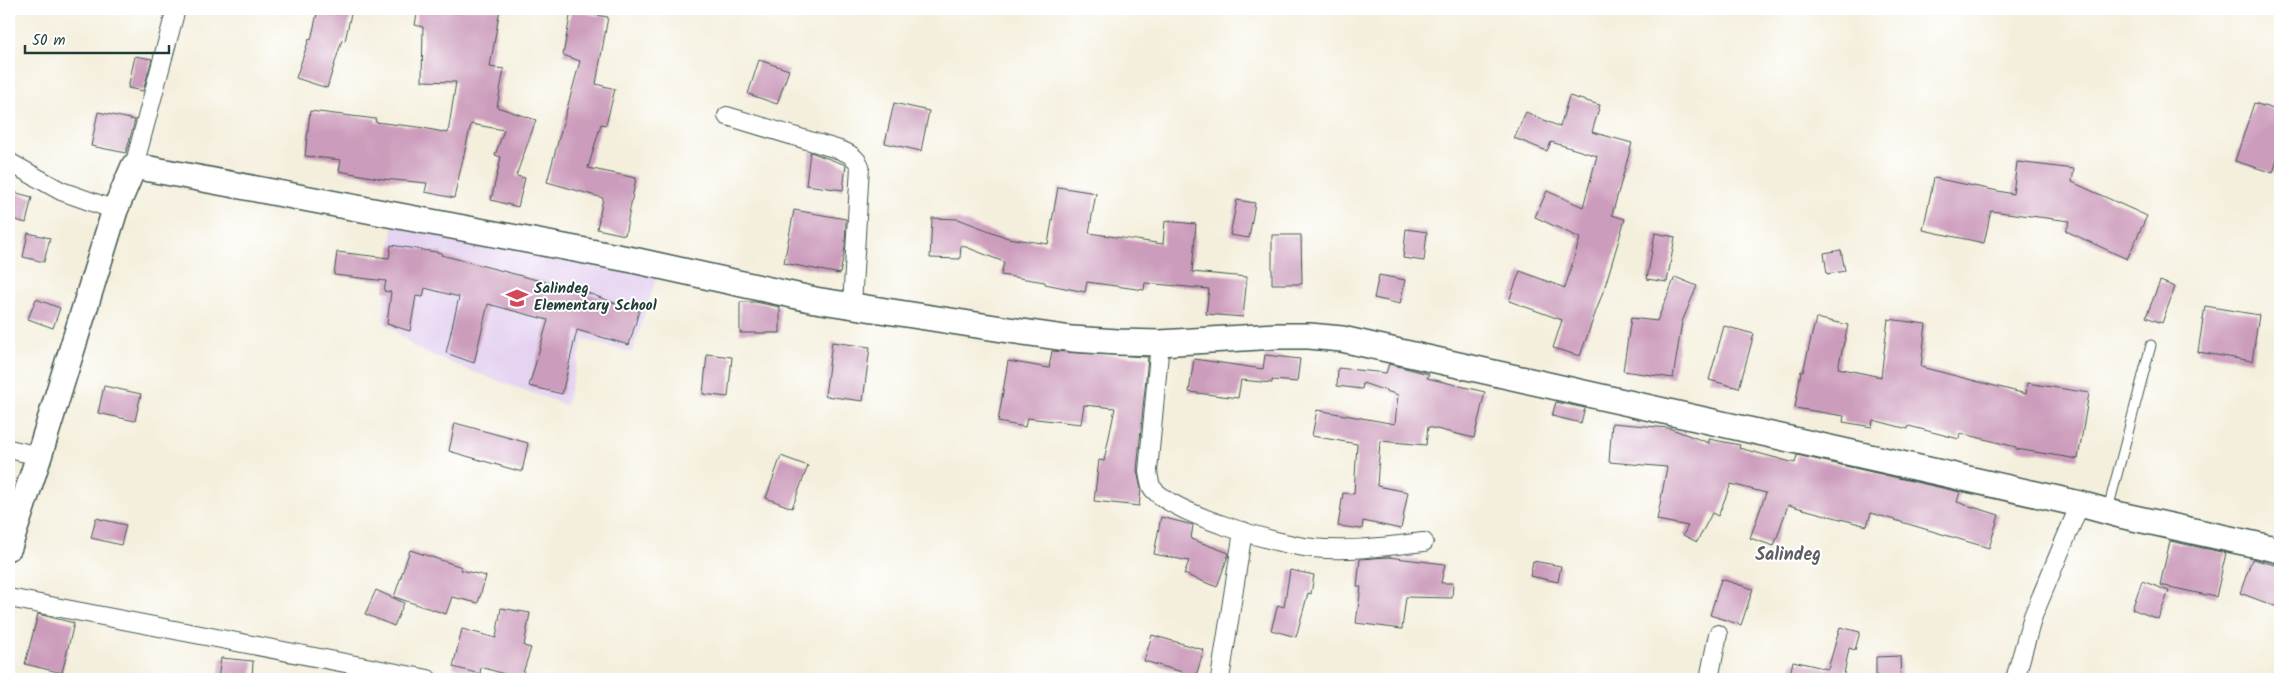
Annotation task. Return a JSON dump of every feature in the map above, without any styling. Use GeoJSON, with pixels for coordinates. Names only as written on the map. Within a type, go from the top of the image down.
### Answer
{"type":"FeatureCollection","features":[{"type":"Feature","properties":{"kind":"street"},"geometry":{"type":"LineString","coordinates":[[9,547],[115,210],[134,166],[176,9]]}},
{"type":"Feature","properties":{"kind":"street"},"geometry":{"type":"LineString","coordinates":[[727,116],[840,150],[858,161],[860,166],[852,305]]}},
{"type":"Feature","properties":{"kind":"street"},"geometry":{"type":"LineString","coordinates":[[9,162],[61,190],[115,210]]}},
{"type":"Feature","properties":{"kind":"street"},"geometry":{"type":"LineString","coordinates":[[134,166],[633,260],[816,300],[1072,339],[1160,343],[1276,336],[1342,339],[2280,550]]}},
{"type":"Feature","properties":{"kind":"street"},"geometry":{"type":"LineString","coordinates":[[1160,343],[1148,471],[1152,488],[1184,508],[1221,525],[1313,548],[1348,549],[1424,542]]}},
{"type":"Feature","properties":{"kind":"street"},"geometry":{"type":"LineString","coordinates":[[9,449],[39,456]]}},
{"type":"Feature","properties":{"kind":"street"},"geometry":{"type":"LineString","coordinates":[[2015,679],[2033,616],[2080,504]]}},
{"type":"Feature","properties":{"kind":"street"},"geometry":{"type":"LineString","coordinates":[[1220,679],[1243,531]]}},
{"type":"Feature","properties":{"kind":"street"},"geometry":{"type":"LineString","coordinates":[[9,598],[428,679]]}},
{"type":"Feature","properties":{"kind":"street"},"geometry":{"type":"LineString","coordinates":[[1709,679],[1718,634]]}},
{"type":"Feature","properties":{"kind":"lane"},"geometry":{"type":"LineString","coordinates":[[2108,512],[2151,345]]}},
{"type":"Feature","properties":{"kind":"shaded area","name":"Salindeg Elementary School"},"geometry":{"type":"Polygon","coordinates":[[[394,217],[657,276],[632,353],[583,339],[566,405],[471,371],[415,348],[383,320],[394,217]]]}},
{"type":"Feature","properties":{"kind":"building"},"geometry":{"type":"Polygon","coordinates":[[[318,9],[352,9],[345,41],[342,40],[327,88],[296,78],[309,39],[311,40],[318,9]]]}},
{"type":"Feature","properties":{"kind":"building"},"geometry":{"type":"Polygon","coordinates":[[[418,9],[500,9],[490,67],[504,69],[497,107],[536,120],[516,176],[525,178],[518,207],[491,200],[501,157],[495,155],[504,130],[471,124],[454,198],[425,192],[427,183],[383,179],[339,171],[341,160],[305,156],[310,111],[376,119],[375,122],[448,133],[456,82],[422,81],[423,27],[415,25],[418,9]]]}},
{"type":"Feature","properties":{"kind":"building"},"geometry":{"type":"Polygon","coordinates":[[[571,11],[608,17],[596,84],[615,89],[606,125],[601,124],[588,168],[636,178],[625,235],[597,229],[603,198],[547,182],[580,61],[563,55],[571,11]]]}},
{"type":"Feature","properties":{"kind":"building"},"geometry":{"type":"Polygon","coordinates":[[[135,56],[152,59],[143,91],[128,88],[135,56]]]}},
{"type":"Feature","properties":{"kind":"building"},"geometry":{"type":"Polygon","coordinates":[[[759,60],[789,70],[777,104],[748,94],[759,60]]]}},
{"type":"Feature","properties":{"kind":"building"},"geometry":{"type":"Polygon","coordinates":[[[1569,96],[1600,105],[1592,132],[1632,143],[1612,215],[1625,219],[1605,286],[1580,356],[1553,348],[1562,320],[1509,301],[1520,271],[1565,288],[1580,238],[1535,217],[1547,191],[1583,207],[1597,156],[1551,142],[1547,151],[1514,138],[1526,112],[1560,127],[1569,96]]]}},
{"type":"Feature","properties":{"kind":"building"},"geometry":{"type":"Polygon","coordinates":[[[894,103],[929,111],[921,151],[885,143],[894,103]]]}},
{"type":"Feature","properties":{"kind":"building"},"geometry":{"type":"Polygon","coordinates":[[[2254,103],[2280,111],[2280,152],[2273,173],[2235,161],[2254,103]]]}},
{"type":"Feature","properties":{"kind":"building"},"geometry":{"type":"Polygon","coordinates":[[[98,112],[135,120],[126,153],[91,146],[98,112]]]}},
{"type":"Feature","properties":{"kind":"building"},"geometry":{"type":"Polygon","coordinates":[[[810,152],[846,165],[843,190],[806,185],[810,152]]]}},
{"type":"Feature","properties":{"kind":"building"},"geometry":{"type":"Polygon","coordinates":[[[2017,162],[2074,169],[2072,182],[2147,216],[2127,259],[2066,231],[2070,221],[1991,211],[1984,243],[1923,230],[1934,178],[2013,194],[2017,162]]]}},
{"type":"Feature","properties":{"kind":"building"},"geometry":{"type":"Polygon","coordinates":[[[1058,187],[1096,193],[1089,233],[1163,244],[1165,221],[1196,224],[1192,272],[1247,277],[1243,317],[1206,314],[1209,289],[1145,283],[1144,290],[1087,282],[1085,292],[1045,284],[1045,282],[1001,275],[1004,262],[961,245],[960,259],[930,258],[932,218],[958,219],[1008,238],[1048,244],[1058,187]]]}},
{"type":"Feature","properties":{"kind":"building"},"geometry":{"type":"Polygon","coordinates":[[[9,191],[32,197],[26,223],[9,218],[9,191]]]}},
{"type":"Feature","properties":{"kind":"building"},"geometry":{"type":"Polygon","coordinates":[[[1237,200],[1255,203],[1249,238],[1230,235],[1237,200]]]}},
{"type":"Feature","properties":{"kind":"building"},"geometry":{"type":"Polygon","coordinates":[[[794,210],[846,219],[845,247],[840,274],[784,263],[794,210]]]}},
{"type":"Feature","properties":{"kind":"building"},"geometry":{"type":"Polygon","coordinates":[[[1406,229],[1427,232],[1424,261],[1403,258],[1406,229]]]}},
{"type":"Feature","properties":{"kind":"building"},"geometry":{"type":"Polygon","coordinates":[[[28,233],[50,238],[44,262],[23,257],[28,233]]]}},
{"type":"Feature","properties":{"kind":"building"},"geometry":{"type":"Polygon","coordinates":[[[1655,233],[1675,237],[1667,282],[1647,279],[1655,233]]]}},
{"type":"Feature","properties":{"kind":"building"},"geometry":{"type":"Polygon","coordinates":[[[1272,235],[1301,235],[1302,284],[1272,284],[1272,235]]]}},
{"type":"Feature","properties":{"kind":"building"},"geometry":{"type":"Polygon","coordinates":[[[391,245],[442,253],[441,255],[560,286],[561,283],[620,305],[621,302],[640,308],[629,345],[577,330],[562,394],[529,386],[548,320],[488,304],[474,363],[446,353],[459,297],[425,288],[423,297],[416,296],[410,331],[387,324],[391,292],[384,291],[386,281],[334,275],[337,252],[389,258],[391,245]]]}},
{"type":"Feature","properties":{"kind":"building"},"geometry":{"type":"Polygon","coordinates":[[[1841,250],[1845,271],[1827,274],[1824,253],[1841,250]]]}},
{"type":"Feature","properties":{"kind":"building"},"geometry":{"type":"Polygon","coordinates":[[[1379,275],[1405,280],[1400,304],[1374,298],[1379,275]]]}},
{"type":"Feature","properties":{"kind":"building"},"geometry":{"type":"Polygon","coordinates":[[[1675,277],[1697,286],[1682,322],[1673,378],[1623,371],[1631,318],[1657,321],[1675,277]]]}},
{"type":"Feature","properties":{"kind":"building"},"geometry":{"type":"Polygon","coordinates":[[[2160,281],[2175,287],[2162,323],[2146,317],[2160,281]]]}},
{"type":"Feature","properties":{"kind":"building"},"geometry":{"type":"Polygon","coordinates":[[[36,299],[60,308],[53,328],[28,319],[36,299]]]}},
{"type":"Feature","properties":{"kind":"building"},"geometry":{"type":"Polygon","coordinates":[[[740,302],[755,302],[780,307],[780,333],[740,333],[740,302]]]}},
{"type":"Feature","properties":{"kind":"building"},"geometry":{"type":"Polygon","coordinates":[[[2205,306],[2259,315],[2252,361],[2198,352],[2205,306]]]}},
{"type":"Feature","properties":{"kind":"building"},"geometry":{"type":"Polygon","coordinates":[[[1816,318],[1848,325],[1838,368],[1881,377],[1888,319],[1926,324],[1921,367],[2026,394],[2027,383],[2089,393],[2078,459],[2016,449],[2016,447],[1960,433],[1959,439],[1909,426],[1908,429],[1873,420],[1872,427],[1843,422],[1844,416],[1795,408],[1801,371],[1803,372],[1816,318]]]}},
{"type":"Feature","properties":{"kind":"building"},"geometry":{"type":"Polygon","coordinates":[[[1724,326],[1754,334],[1739,388],[1709,380],[1724,326]]]}},
{"type":"Feature","properties":{"kind":"building"},"geometry":{"type":"Polygon","coordinates":[[[832,342],[870,347],[863,401],[825,396],[832,342]]]}},
{"type":"Feature","properties":{"kind":"building"},"geometry":{"type":"Polygon","coordinates":[[[1052,351],[1148,357],[1137,470],[1141,489],[1139,506],[1094,501],[1099,460],[1104,461],[1115,408],[1084,405],[1081,424],[1027,418],[1025,427],[998,422],[1008,361],[1049,368],[1052,351]]]}},
{"type":"Feature","properties":{"kind":"building"},"geometry":{"type":"Polygon","coordinates":[[[707,354],[732,357],[728,397],[703,394],[707,354]]]}},
{"type":"Feature","properties":{"kind":"building"},"geometry":{"type":"Polygon","coordinates":[[[1265,355],[1300,359],[1297,382],[1272,380],[1272,383],[1241,380],[1238,398],[1189,392],[1194,359],[1263,369],[1265,355]]]}},
{"type":"Feature","properties":{"kind":"building"},"geometry":{"type":"Polygon","coordinates":[[[1389,364],[1429,374],[1427,378],[1485,392],[1474,438],[1428,427],[1426,445],[1380,441],[1377,486],[1408,492],[1401,529],[1363,521],[1362,529],[1338,526],[1343,493],[1354,494],[1357,444],[1312,436],[1317,410],[1395,424],[1398,395],[1363,383],[1362,389],[1337,386],[1338,368],[1386,373],[1389,364]]]}},
{"type":"Feature","properties":{"kind":"building"},"geometry":{"type":"Polygon","coordinates":[[[104,386],[141,394],[135,421],[98,413],[104,386]]]}},
{"type":"Feature","properties":{"kind":"building"},"geometry":{"type":"Polygon","coordinates":[[[1556,402],[1585,408],[1581,423],[1552,416],[1556,402]]]}},
{"type":"Feature","properties":{"kind":"building"},"geometry":{"type":"Polygon","coordinates":[[[455,423],[528,443],[522,472],[449,451],[455,423]]]}},
{"type":"Feature","properties":{"kind":"building"},"geometry":{"type":"Polygon","coordinates":[[[1612,423],[1669,428],[1709,443],[1709,439],[1740,445],[1739,448],[1795,463],[1797,455],[1960,492],[1957,502],[1999,515],[1989,548],[1871,513],[1867,526],[1788,505],[1774,546],[1750,538],[1766,493],[1731,484],[1718,516],[1712,513],[1697,542],[1683,535],[1688,526],[1657,520],[1667,467],[1609,462],[1612,423]]]}},
{"type":"Feature","properties":{"kind":"building"},"geometry":{"type":"Polygon","coordinates":[[[781,456],[808,466],[792,508],[766,498],[781,456]]]}},
{"type":"Feature","properties":{"kind":"building"},"geometry":{"type":"Polygon","coordinates":[[[1161,517],[1193,525],[1191,539],[1229,553],[1217,587],[1184,574],[1189,561],[1154,554],[1161,517]]]}},
{"type":"Feature","properties":{"kind":"building"},"geometry":{"type":"Polygon","coordinates":[[[96,518],[126,525],[121,545],[91,538],[96,518]]]}},
{"type":"Feature","properties":{"kind":"building"},"geometry":{"type":"Polygon","coordinates":[[[2170,541],[2226,553],[2216,597],[2160,585],[2170,541]]]}},
{"type":"Feature","properties":{"kind":"building"},"geometry":{"type":"Polygon","coordinates":[[[410,550],[462,567],[461,570],[486,576],[478,603],[452,597],[446,614],[394,597],[410,550]]]}},
{"type":"Feature","properties":{"kind":"building"},"geometry":{"type":"Polygon","coordinates":[[[1388,557],[1445,564],[1441,583],[1453,583],[1452,598],[1406,597],[1402,629],[1356,623],[1361,587],[1357,587],[1360,559],[1388,557]]]}},
{"type":"Feature","properties":{"kind":"building"},"geometry":{"type":"Polygon","coordinates":[[[2252,559],[2280,566],[2280,608],[2240,593],[2252,559]]]}},
{"type":"Feature","properties":{"kind":"building"},"geometry":{"type":"Polygon","coordinates":[[[1533,561],[1561,566],[1558,582],[1530,576],[1533,561]]]}},
{"type":"Feature","properties":{"kind":"building"},"geometry":{"type":"Polygon","coordinates":[[[1290,570],[1314,575],[1311,594],[1308,593],[1296,637],[1271,630],[1278,605],[1284,607],[1290,570]]]}},
{"type":"Feature","properties":{"kind":"building"},"geometry":{"type":"Polygon","coordinates":[[[1721,579],[1753,589],[1741,625],[1710,615],[1721,579]]]}},
{"type":"Feature","properties":{"kind":"building"},"geometry":{"type":"Polygon","coordinates":[[[2142,581],[2169,591],[2158,619],[2132,609],[2142,581]]]}},
{"type":"Feature","properties":{"kind":"building"},"geometry":{"type":"Polygon","coordinates":[[[376,590],[404,603],[394,626],[365,614],[376,590]]]}},
{"type":"Feature","properties":{"kind":"building"},"geometry":{"type":"Polygon","coordinates":[[[501,608],[530,613],[524,646],[531,648],[521,679],[481,667],[480,674],[453,667],[462,629],[496,638],[501,608]]]}},
{"type":"Feature","properties":{"kind":"building"},"geometry":{"type":"Polygon","coordinates":[[[38,614],[74,623],[62,673],[25,664],[38,614]]]}},
{"type":"Feature","properties":{"kind":"building"},"geometry":{"type":"Polygon","coordinates":[[[1840,627],[1860,632],[1855,650],[1849,648],[1843,679],[1789,679],[1793,661],[1828,669],[1840,627]]]}},
{"type":"Feature","properties":{"kind":"building"},"geometry":{"type":"Polygon","coordinates":[[[1152,635],[1204,650],[1196,676],[1144,661],[1152,635]]]}},
{"type":"Feature","properties":{"kind":"building"},"geometry":{"type":"Polygon","coordinates":[[[1900,656],[1901,679],[1876,679],[1876,657],[1900,656]]]}},
{"type":"Feature","properties":{"kind":"building"},"geometry":{"type":"Polygon","coordinates":[[[221,658],[253,661],[252,679],[218,679],[221,658]]]}},
{"type":"Feature","properties":{"kind":"place","name":"Salindeg Elementary School"},"geometry":{"type":"Point","coordinates":[517,298]}},
{"type":"Feature","properties":{"kind":"district","name":"Salindeg"},"geometry":{"type":"Point","coordinates":[1788,555]}}]}
